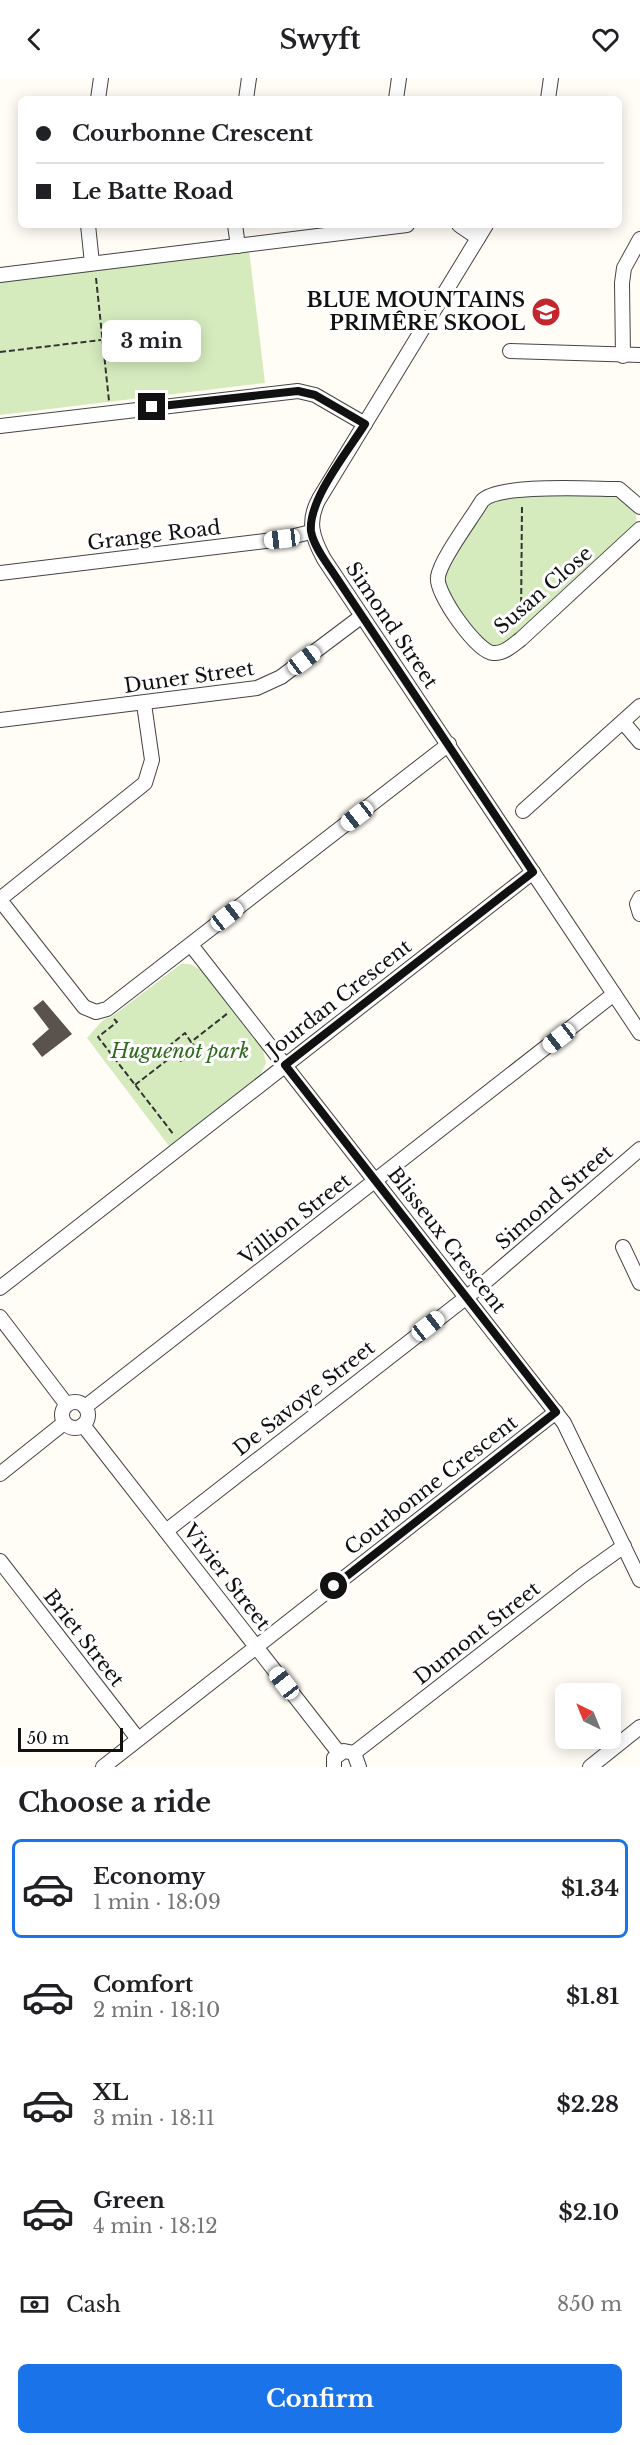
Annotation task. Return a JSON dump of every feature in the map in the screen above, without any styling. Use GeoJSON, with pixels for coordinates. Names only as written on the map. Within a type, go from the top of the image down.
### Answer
{"type":"FeatureCollection","features":[{"type":"Feature","properties":{"kind":"street"},"geometry":{"type":"LineString","coordinates":[[98,96],[101,78]]}},
{"type":"Feature","properties":{"kind":"street"},"geometry":{"type":"LineString","coordinates":[[246,96],[249,78]]}},
{"type":"Feature","properties":{"kind":"street"},"geometry":{"type":"LineString","coordinates":[[396,96],[399,78]]}},
{"type":"Feature","properties":{"kind":"street"},"geometry":{"type":"LineString","coordinates":[[548,96],[551,78]]}},
{"type":"Feature","properties":{"kind":"street"},"geometry":{"type":"LineString","coordinates":[[88,228],[93,263]]}},
{"type":"Feature","properties":{"kind":"street"},"geometry":{"type":"LineString","coordinates":[[235,228],[238,246]]}},
{"type":"Feature","properties":{"kind":"street"},"geometry":{"type":"LineString","coordinates":[[0,275],[367,228]]}},
{"type":"Feature","properties":{"kind":"street"},"geometry":{"type":"LineString","coordinates":[[463,228],[478,238]]}},
{"type":"Feature","properties":{"kind":"street"},"geometry":{"type":"LineString","coordinates":[[311,532],[315,506],[484,228]]}},
{"type":"Feature","properties":{"kind":"street"},"geometry":{"type":"LineString","coordinates":[[623,356],[624,268],[640,239]]}},
{"type":"Feature","properties":{"kind":"street"},"geometry":{"type":"LineString","coordinates":[[510,351],[640,355]]}},
{"type":"Feature","properties":{"kind":"street"},"geometry":{"type":"LineString","coordinates":[[0,426],[298,391],[315,395],[365,424]]}},
{"type":"Feature","properties":{"kind":"street","name":"Susan Close"},"geometry":{"type":"LineString","coordinates":[[640,507],[619,489],[522,489],[492,493],[486,497],[439,571],[437,581],[440,592],[477,646],[495,653],[508,649],[640,529]]}},
{"type":"Feature","properties":{"kind":"street","name":"Grange Road"},"geometry":{"type":"LineString","coordinates":[[0,573],[282,539],[311,532]]}},
{"type":"Feature","properties":{"kind":"street","name":"Simond Street"},"geometry":{"type":"LineString","coordinates":[[311,532],[324,558],[362,616],[640,1033]]}},
{"type":"Feature","properties":{"kind":"street","name":"Duner Street"},"geometry":{"type":"LineString","coordinates":[[0,720],[144,704],[266,686],[362,616]]}},
{"type":"Feature","properties":{"kind":"street"},"geometry":{"type":"LineString","coordinates":[[144,704],[152,760],[146,783],[0,899],[84,1007],[96,1012],[107,1009],[449,744]]}},
{"type":"Feature","properties":{"kind":"street"},"geometry":{"type":"LineString","coordinates":[[523,811],[640,706]]}},
{"type":"Feature","properties":{"kind":"street"},"geometry":{"type":"LineString","coordinates":[[623,722],[640,742]]}},
{"type":"Feature","properties":{"kind":"street","name":"Jourdan Crescent"},"geometry":{"type":"LineString","coordinates":[[0,1288],[533,872]]}},
{"type":"Feature","properties":{"kind":"street"},"geometry":{"type":"LineString","coordinates":[[640,898],[637,907],[640,914]]}},
{"type":"Feature","properties":{"kind":"street","name":"Blisseux Crescent"},"geometry":{"type":"LineString","coordinates":[[190,945],[556,1412],[574,1440],[640,1580]]}},
{"type":"Feature","properties":{"kind":"street","name":"Villion Street"},"geometry":{"type":"LineString","coordinates":[[86,1407],[614,994]]}},
{"type":"Feature","properties":{"kind":"street","name":"Simond Street"},"geometry":{"type":"LineString","coordinates":[[466,1297],[640,1149]]}},
{"type":"Feature","properties":{"kind":"street"},"geometry":{"type":"LineString","coordinates":[[623,1247],[640,1283]]}},
{"type":"Feature","properties":{"kind":"street","name":"De Savoye Street"},"geometry":{"type":"LineString","coordinates":[[166,1531],[466,1297]]}},
{"type":"Feature","properties":{"kind":"street"},"geometry":{"type":"LineString","coordinates":[[1,1319],[67,1405]]}},
{"type":"Feature","properties":{"kind":"street"},"geometry":{"type":"LineString","coordinates":[[73,1402],[86,1407],[88,1417],[83,1425],[77,1429],[64,1424],[62,1410],[67,1405],[73,1402]]}},
{"type":"Feature","properties":{"kind":"street","name":"Courbonne Crescent"},"geometry":{"type":"LineString","coordinates":[[103,1767],[556,1412]]}},
{"type":"Feature","properties":{"kind":"street"},"geometry":{"type":"LineString","coordinates":[[0,1474],[64,1424]]}},
{"type":"Feature","properties":{"kind":"street","name":"Vivier Street"},"geometry":{"type":"LineString","coordinates":[[83,1425],[339,1753]]}},
{"type":"Feature","properties":{"kind":"street","name":"Dumont Street"},"geometry":{"type":"LineString","coordinates":[[354,1753],[624,1546]]}},
{"type":"Feature","properties":{"kind":"street","name":"Briet Street"},"geometry":{"type":"LineString","coordinates":[[0,1561],[138,1739]]}},
{"type":"Feature","properties":{"kind":"street"},"geometry":{"type":"LineString","coordinates":[[590,1767],[640,1727]]}},
{"type":"Feature","properties":{"kind":"street"},"geometry":{"type":"LineString","coordinates":[[334,1767],[334,1758],[344,1751],[354,1753],[358,1767]]}},
{"type":"Feature","properties":{"kind":"path"},"geometry":{"type":"LineString","coordinates":[[93,263],[110,412]]}},
{"type":"Feature","properties":{"kind":"path"},"geometry":{"type":"LineString","coordinates":[[0,352],[103,340]]}},
{"type":"Feature","properties":{"kind":"path"},"geometry":{"type":"LineString","coordinates":[[521,639],[522,489]]}},
{"type":"Feature","properties":{"kind":"path"},"geometry":{"type":"LineString","coordinates":[[191,1042],[238,1005]]}},
{"type":"Feature","properties":{"kind":"path"},"geometry":{"type":"LineString","coordinates":[[107,1009],[117,1022],[98,1037],[182,1145]]}},
{"type":"Feature","properties":{"kind":"path"},"geometry":{"type":"LineString","coordinates":[[185,1033],[196,1048],[181,1061],[175,1054],[169,1046],[185,1033]]}},
{"type":"Feature","properties":{"kind":"path"},"geometry":{"type":"LineString","coordinates":[[135,1085],[175,1054]]}},
{"type":"Feature","properties":{"kind":"green space"},"geometry":{"type":"Polygon","coordinates":[[[249,250],[265,383],[0,415],[0,280],[249,250]]]}},
{"type":"Feature","properties":{"kind":"green space"},"geometry":{"type":"Polygon","coordinates":[[[611,494],[630,505],[635,513],[636,525],[507,644],[496,647],[480,642],[447,593],[445,576],[485,507],[504,496],[611,494]]]}},
{"type":"Feature","properties":{"kind":"green space","name":"Huguenot park"},"geometry":{"type":"Polygon","coordinates":[[[181,964],[190,964],[201,970],[263,1050],[266,1063],[260,1076],[169,1146],[87,1038],[103,1020],[114,1015],[181,964]]]}},
{"type":"Feature","properties":{"kind":"building"},"geometry":{"type":"Polygon","coordinates":[[[43,1000],[72,1034],[42,1057],[32,1044],[49,1029],[33,1008],[43,1000]]]}},
{"type":"Feature","properties":{"kind":"place","name":"BLUE MOUNTAINS PRIMÊRE SKOOL"},"geometry":{"type":"Point","coordinates":[546,312]}},
{"type":"Feature","properties":{"kind":"route"},"geometry":{"type":"LineString","coordinates":[[152,407],[298,391],[315,395],[365,424],[315,506],[311,522],[312,537],[330,568],[533,872],[285,1065],[556,1412],[334,1586]]}}]}
